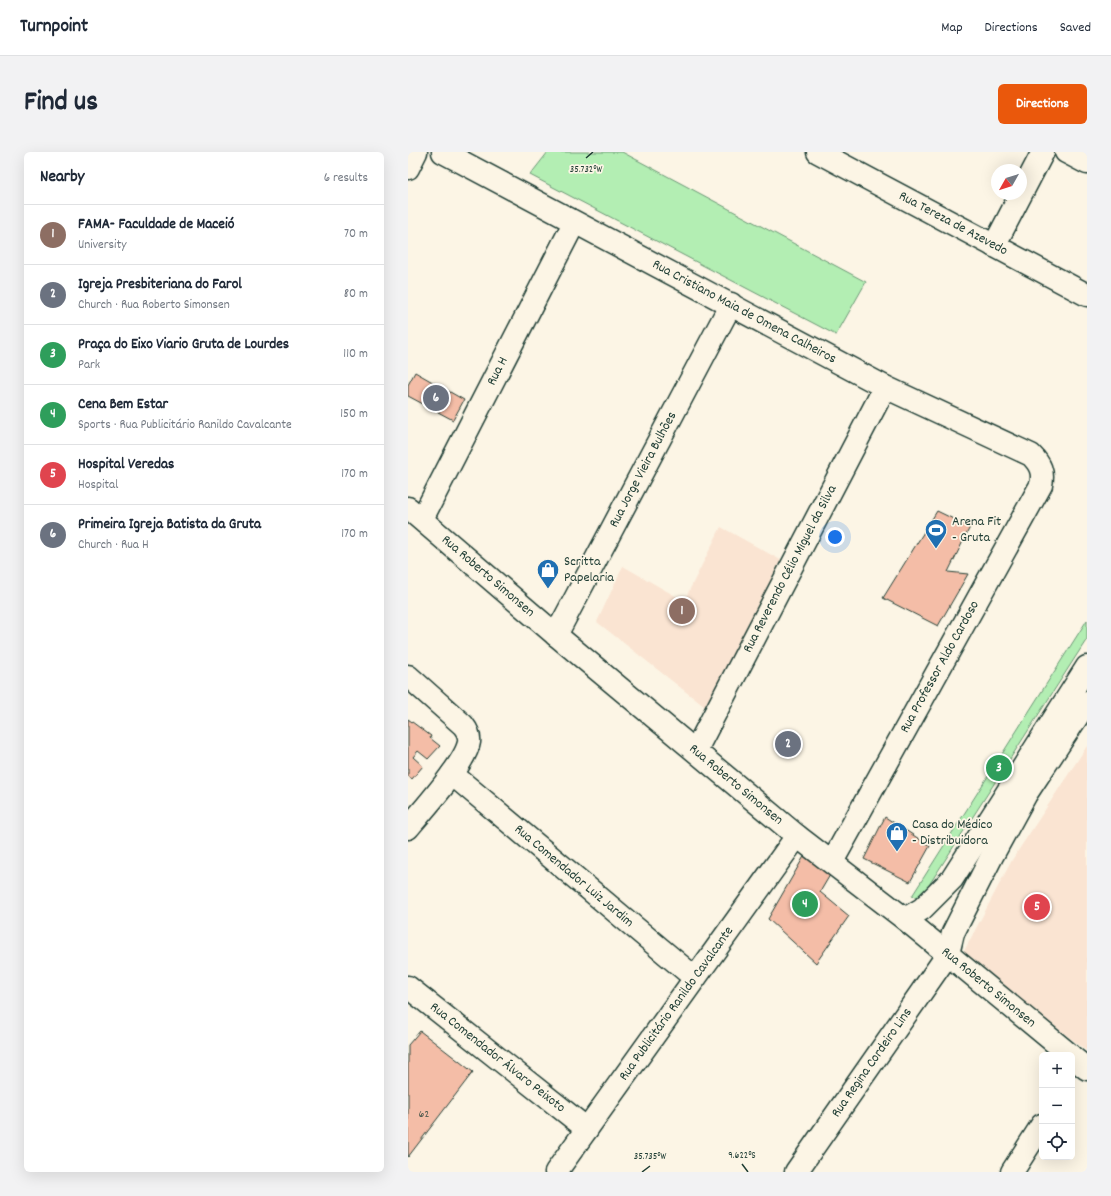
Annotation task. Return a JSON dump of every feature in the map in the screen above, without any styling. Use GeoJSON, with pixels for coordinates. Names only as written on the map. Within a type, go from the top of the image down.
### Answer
{"type":"FeatureCollection","features":[{"type":"Feature","properties":{"kind":"street"},"geometry":{"type":"LineString","coordinates":[[408,168],[416,152]]}},
{"type":"Feature","properties":{"kind":"street","name":"Rua Cristiano Maia de Omena Calheiros"},"geometry":{"type":"LineString","coordinates":[[443,152],[885,387],[1031,455],[1039,463],[1042,471]]}},
{"type":"Feature","properties":{"kind":"street","name":"Rua Tereza de Azevedo"},"geometry":{"type":"LineString","coordinates":[[819,152],[1087,295]]}},
{"type":"Feature","properties":{"kind":"street"},"geometry":{"type":"LineString","coordinates":[[994,246],[1043,152]]}},
{"type":"Feature","properties":{"kind":"street"},"geometry":{"type":"LineString","coordinates":[[1066,152],[1087,163]]}},
{"type":"Feature","properties":{"kind":"street","name":"Rua H"},"geometry":{"type":"LineString","coordinates":[[415,513],[574,223]]}},
{"type":"Feature","properties":{"kind":"street","name":"Rua Jorge Vieira Bulhões"},"geometry":{"type":"LineString","coordinates":[[556,635],[731,304]]}},
{"type":"Feature","properties":{"kind":"street","name":"Rua Reverendo Célio Miguel da Silva"},"geometry":{"type":"LineString","coordinates":[[696,750],[885,387]]}},
{"type":"Feature","properties":{"kind":"street","name":"Rua Professor Aldo Cardoso"},"geometry":{"type":"LineString","coordinates":[[832,862],[1041,485],[1042,471]]}},
{"type":"Feature","properties":{"kind":"street","name":"Rua Roberto Simonsen"},"geometry":{"type":"LineString","coordinates":[[415,513],[556,635],[798,836],[948,954],[1076,1065]]}},
{"type":"Feature","properties":{"kind":"street"},"geometry":{"type":"LineString","coordinates":[[905,920],[922,909],[952,879],[1087,667]]}},
{"type":"Feature","properties":{"kind":"street"},"geometry":{"type":"LineString","coordinates":[[408,676],[463,725],[469,733],[470,740],[452,774],[412,817]]}},
{"type":"Feature","properties":{"kind":"street"},"geometry":{"type":"LineString","coordinates":[[948,954],[953,933],[992,856],[1026,794],[1087,702]]}},
{"type":"Feature","properties":{"kind":"street","name":"Rua Comendador Luiz Jardim"},"geometry":{"type":"LineString","coordinates":[[452,774],[695,978]]}},
{"type":"Feature","properties":{"kind":"street","name":"Rua Publicitário Ranildo Cavalcante"},"geometry":{"type":"LineString","coordinates":[[556,1172],[798,836]]}},
{"type":"Feature","properties":{"kind":"street","name":"Rua Regina Cordeiro Lins"},"geometry":{"type":"LineString","coordinates":[[796,1172],[948,954]]}},
{"type":"Feature","properties":{"kind":"street","name":"Rua Comendador Álvaro Peixoto"},"geometry":{"type":"LineString","coordinates":[[408,987],[587,1128]]}},
{"type":"Feature","properties":{"kind":"street"},"geometry":{"type":"LineString","coordinates":[[1012,1172],[1039,1130]]}},
{"type":"Feature","properties":{"kind":"shaded area"},"geometry":{"type":"Polygon","coordinates":[[[721,527],[788,564],[709,710],[597,622],[623,566],[684,601],[721,527]]]}},
{"type":"Feature","properties":{"kind":"shaded area"},"geometry":{"type":"Polygon","coordinates":[[[1087,746],[1087,1051],[962,955],[1012,860],[1087,746]]]}},
{"type":"Feature","properties":{"kind":"green space"},"geometry":{"type":"Polygon","coordinates":[[[548,152],[622,152],[866,282],[836,335],[530,175],[548,152]]]}},
{"type":"Feature","properties":{"kind":"green space"},"geometry":{"type":"Polygon","coordinates":[[[1087,620],[1087,639],[920,899],[912,896],[1087,620]]]}},
{"type":"Feature","properties":{"kind":"building"},"geometry":{"type":"Polygon","coordinates":[[[415,372],[464,400],[453,420],[408,396],[408,385],[415,372]]]}},
{"type":"Feature","properties":{"kind":"building","name":"Arena Fit - Gruta"},"geometry":{"type":"Polygon","coordinates":[[[937,511],[970,527],[948,572],[968,574],[938,626],[883,598],[937,511]]]}},
{"type":"Feature","properties":{"kind":"building"},"geometry":{"type":"Polygon","coordinates":[[[408,719],[431,736],[430,738],[440,746],[428,759],[418,751],[413,757],[423,766],[412,779],[408,776],[408,719]]]}},
{"type":"Feature","properties":{"kind":"building","name":"Casa do Médico - Distribuidora"},"geometry":{"type":"Polygon","coordinates":[[[885,817],[930,846],[910,882],[864,859],[885,817]]]}},
{"type":"Feature","properties":{"kind":"building"},"geometry":{"type":"Polygon","coordinates":[[[806,853],[830,875],[820,892],[849,916],[816,963],[768,919],[806,853]]]}},
{"type":"Feature","properties":{"kind":"building"},"geometry":{"type":"Polygon","coordinates":[[[420,1031],[473,1072],[408,1157],[408,1045],[420,1031]]]}},
{"type":"Feature","properties":{"kind":"place","name":"Primeira Igreja Batista da Gruta"},"geometry":{"type":"Point","coordinates":[436,398]}},
{"type":"Feature","properties":{"kind":"place","name":"Arena Fit - Gruta"},"geometry":{"type":"Point","coordinates":[936,550]}},
{"type":"Feature","properties":{"kind":"place","name":"Scritta Papelaria"},"geometry":{"type":"Point","coordinates":[548,590]}},
{"type":"Feature","properties":{"kind":"place","name":"FAMA- Faculdade de Maceió"},"geometry":{"type":"Point","coordinates":[682,611]}},
{"type":"Feature","properties":{"kind":"place","name":"Igreja Presbiteriana do Farol"},"geometry":{"type":"Point","coordinates":[788,744]}},
{"type":"Feature","properties":{"kind":"place","name":"Praça do Eixo Viario Gruta de Lourdes"},"geometry":{"type":"Point","coordinates":[999,768]}},
{"type":"Feature","properties":{"kind":"place","name":"Casa do Médico - Distribuidora"},"geometry":{"type":"Point","coordinates":[897,852]}},
{"type":"Feature","properties":{"kind":"place","name":"Cena Bem Estar"},"geometry":{"type":"Point","coordinates":[805,904]}},
{"type":"Feature","properties":{"kind":"place","name":"Hospital Veredas"},"geometry":{"type":"Point","coordinates":[1037,907]}}]}
